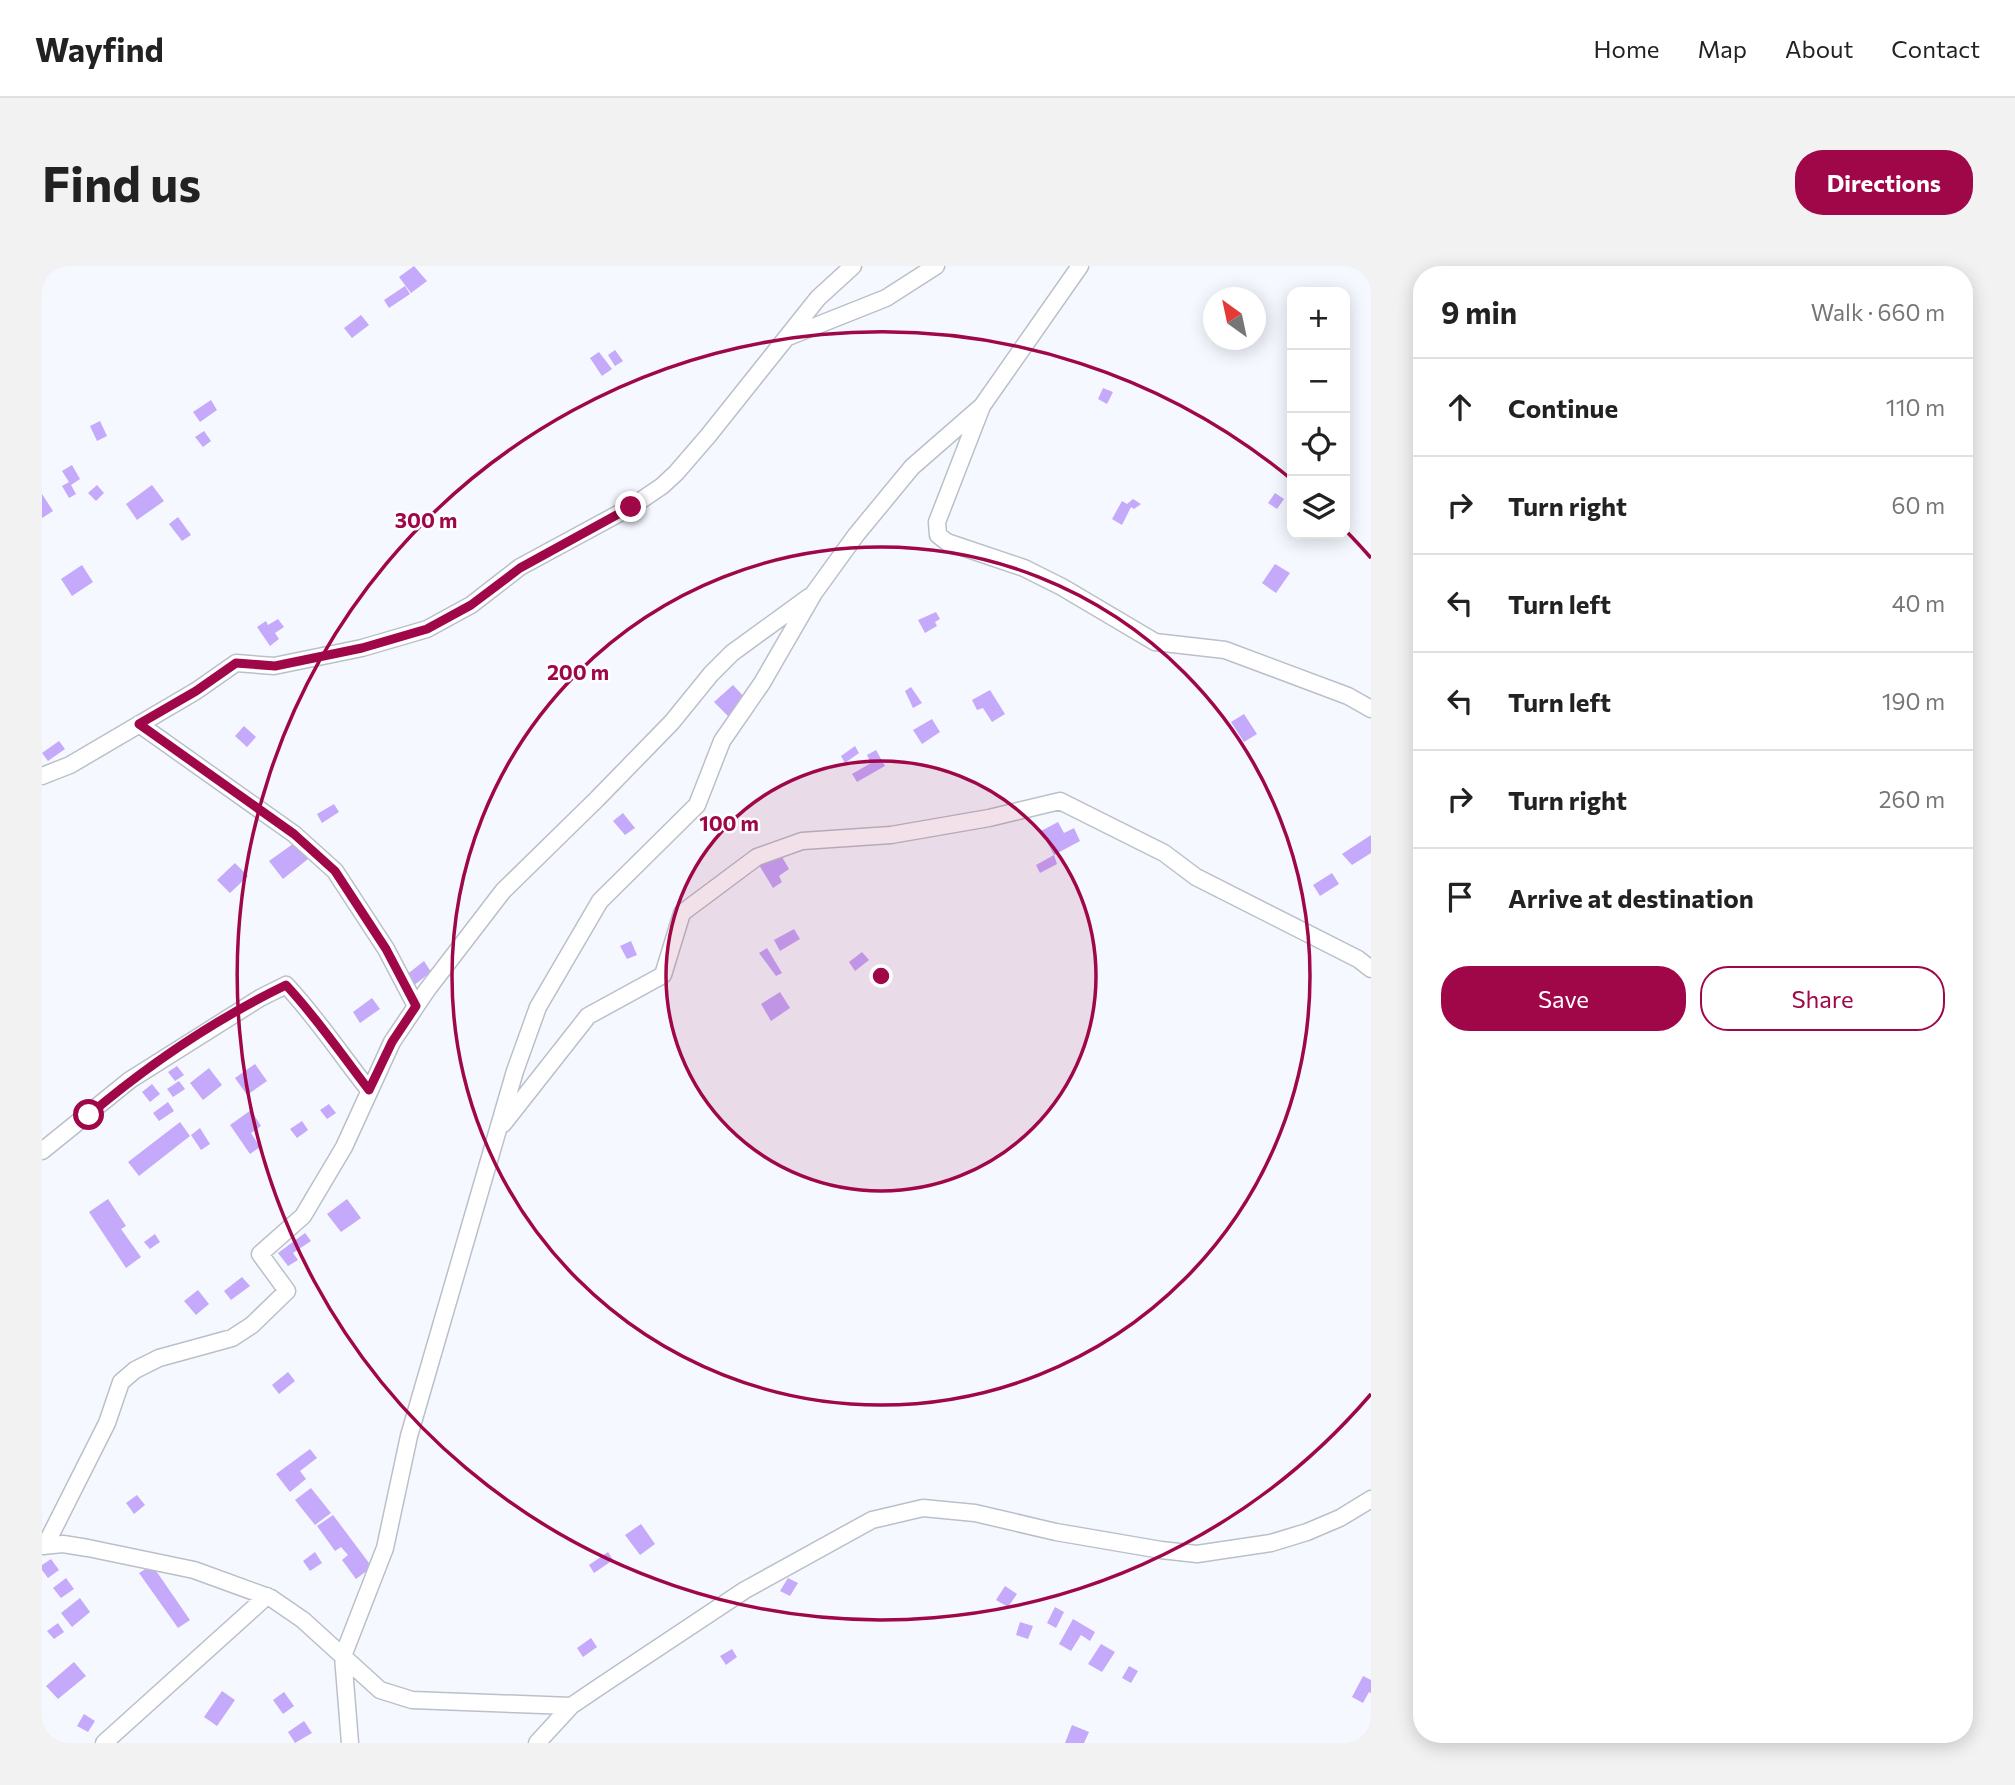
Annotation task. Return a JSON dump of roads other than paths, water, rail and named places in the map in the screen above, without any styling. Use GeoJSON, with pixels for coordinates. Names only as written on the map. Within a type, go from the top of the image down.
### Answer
{"type":"FeatureCollection","features":[{"type":"Feature","properties":{"kind":"street"},"geometry":{"type":"LineString","coordinates":[[42,776],[70,765],[196,691],[236,663],[275,666],[362,648],[427,629],[471,605],[520,568],[631,507],[662,486],[708,436],[830,285],[853,266]]}},
{"type":"Feature","properties":{"kind":"street"},"geometry":{"type":"LineString","coordinates":[[786,338],[886,298],[936,266]]}},
{"type":"Feature","properties":{"kind":"street"},"geometry":{"type":"LineString","coordinates":[[1080,266],[982,406],[937,522],[938,535],[947,542],[1024,568],[1062,587],[1155,642],[1225,650],[1348,696],[1371,709]]}},
{"type":"Feature","properties":{"kind":"street"},"geometry":{"type":"LineString","coordinates":[[350,1743],[342,1656],[385,1548],[409,1436],[515,1071],[538,1007],[600,901],[698,805],[722,741],[762,683],[814,593],[856,536],[912,467],[982,406]]}},
{"type":"Feature","properties":{"kind":"street"},"geometry":{"type":"LineString","coordinates":[[44,1546],[107,1423],[121,1382],[135,1370],[159,1358],[232,1338],[252,1325],[286,1292],[260,1254],[303,1216],[344,1147],[392,1042],[468,934],[503,891],[672,722],[732,653],[814,593]]}},
{"type":"Feature","properties":{"kind":"street"},"geometry":{"type":"LineString","coordinates":[[139,724],[294,834],[335,871],[386,949],[416,1006]]}},
{"type":"Feature","properties":{"kind":"street"},"geometry":{"type":"LineString","coordinates":[[497,1131],[588,1016],[663,975],[682,913],[757,857],[802,841],[891,835],[989,818],[1060,801],[1164,853],[1196,877],[1359,959],[1371,969]]}},
{"type":"Feature","properties":{"kind":"street"},"geometry":{"type":"LineString","coordinates":[[42,1151],[130,1080],[260,998],[286,985],[315,1015],[369,1090]]}},
{"type":"Feature","properties":{"kind":"street"},"geometry":{"type":"LineString","coordinates":[[537,1743],[572,1706],[745,1590],[872,1520],[923,1508],[975,1513],[1056,1532],[1161,1550],[1197,1553],[1271,1543],[1340,1518],[1371,1500]]}},
{"type":"Feature","properties":{"kind":"street"},"geometry":{"type":"LineString","coordinates":[[44,1546],[63,1544],[194,1570],[267,1596],[303,1620],[380,1690],[412,1700],[572,1706]]}},
{"type":"Feature","properties":{"kind":"street"},"geometry":{"type":"LineString","coordinates":[[104,1743],[267,1596]]}}]}
